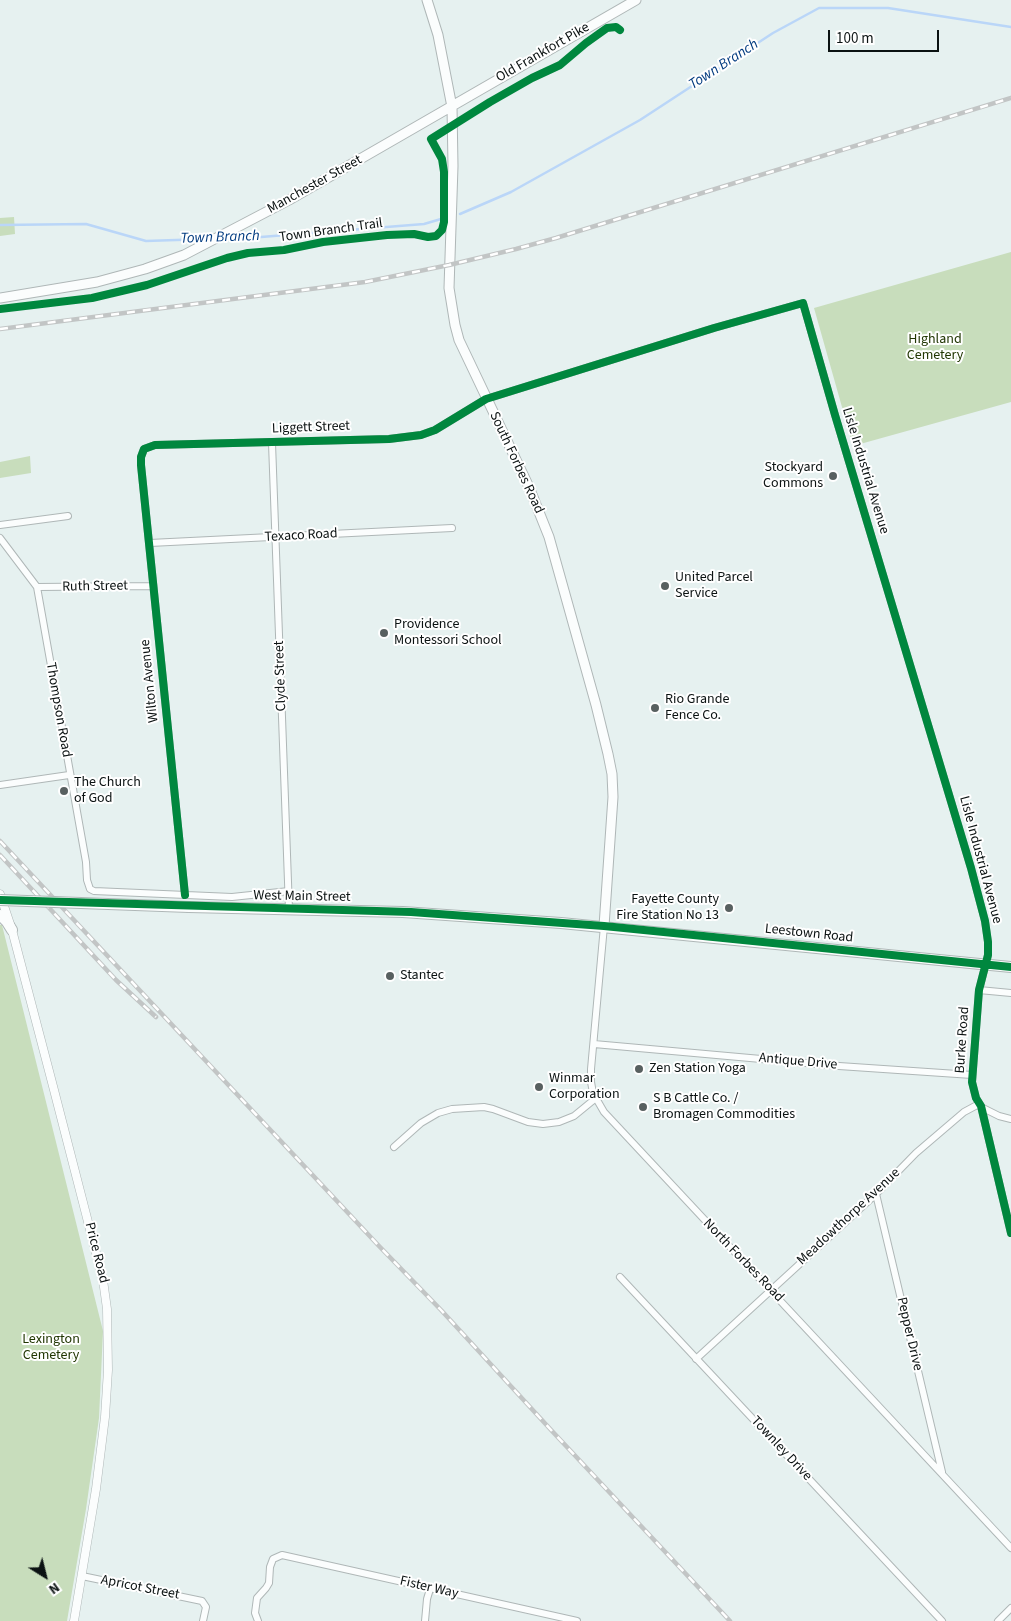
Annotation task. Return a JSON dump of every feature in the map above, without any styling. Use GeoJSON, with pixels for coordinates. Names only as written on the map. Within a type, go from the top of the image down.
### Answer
{"type":"FeatureCollection","features":[{"type":"Feature","properties":{"kind":"main road","name":"South Forbes Road"},"geometry":{"type":"LineString","coordinates":[[427,0],[438,35],[452,107],[453,166],[449,265],[451,306],[459,340],[529,487],[549,537],[596,704],[612,774],[613,798],[604,926]]}},
{"type":"Feature","properties":{"kind":"main road","name":"Old Frankfort Pike"},"geometry":{"type":"LineString","coordinates":[[452,107],[636,0]]}},
{"type":"Feature","properties":{"kind":"main road","name":"Manchester Street"},"geometry":{"type":"LineString","coordinates":[[0,298],[97,282],[145,269],[184,255],[289,200],[452,107]]}},
{"type":"Feature","properties":{"kind":"main road","name":"West Main Street"},"geometry":{"type":"LineString","coordinates":[[0,900],[411,912],[604,926]]}},
{"type":"Feature","properties":{"kind":"main road"},"geometry":{"type":"LineString","coordinates":[[0,915],[12,930]]}},
{"type":"Feature","properties":{"kind":"main road","name":"Leestown Road"},"geometry":{"type":"LineString","coordinates":[[604,926],[1011,967]]}},
{"type":"Feature","properties":{"kind":"street","name":"Lisle Industrial Avenue"},"geometry":{"type":"LineString","coordinates":[[486,399],[695,334],[802,304],[972,871],[988,942],[986,965]]}},
{"type":"Feature","properties":{"kind":"street","name":"Liggett Street"},"geometry":{"type":"LineString","coordinates":[[141,465],[142,452],[155,445],[272,443],[408,437],[435,430],[486,399]]}},
{"type":"Feature","properties":{"kind":"street","name":"Clyde Street"},"geometry":{"type":"LineString","coordinates":[[272,443],[289,909]]}},
{"type":"Feature","properties":{"kind":"street","name":"Wilton Avenue"},"geometry":{"type":"LineString","coordinates":[[141,465],[185,895]]}},
{"type":"Feature","properties":{"kind":"street"},"geometry":{"type":"LineString","coordinates":[[0,525],[68,516]]}},
{"type":"Feature","properties":{"kind":"street","name":"Texaco Road"},"geometry":{"type":"LineString","coordinates":[[150,543],[452,528]]}},
{"type":"Feature","properties":{"kind":"street","name":"Thompson Road"},"geometry":{"type":"LineString","coordinates":[[0,538],[37,587],[90,889],[94,892],[185,895]]}},
{"type":"Feature","properties":{"kind":"street","name":"Ruth Street"},"geometry":{"type":"LineString","coordinates":[[37,587],[153,586]]}},
{"type":"Feature","properties":{"kind":"street"},"geometry":{"type":"LineString","coordinates":[[0,785],[70,775]]}},
{"type":"Feature","properties":{"kind":"street"},"geometry":{"type":"LineString","coordinates":[[185,895],[232,897],[289,891]]}},
{"type":"Feature","properties":{"kind":"street","name":"Price Road"},"geometry":{"type":"LineString","coordinates":[[0,894],[12,930],[103,1280],[107,1309],[108,1370],[105,1417],[96,1489],[74,1621]]}},
{"type":"Feature","properties":{"kind":"street","name":"North Forbes Road"},"geometry":{"type":"LineString","coordinates":[[604,926],[591,1082],[596,1098],[604,1112],[1011,1548]]}},
{"type":"Feature","properties":{"kind":"street","name":"Burke Road"},"geometry":{"type":"LineString","coordinates":[[986,965],[979,990],[972,1074],[974,1091],[981,1106],[1011,1233]]}},
{"type":"Feature","properties":{"kind":"street"},"geometry":{"type":"LineString","coordinates":[[979,990],[1011,993]]}},
{"type":"Feature","properties":{"kind":"street","name":"Antique Drive"},"geometry":{"type":"LineString","coordinates":[[594,1044],[839,1066],[972,1074]]}},
{"type":"Feature","properties":{"kind":"street"},"geometry":{"type":"LineString","coordinates":[[394,1146],[421,1123],[438,1113],[452,1109],[484,1107],[528,1122],[543,1124],[559,1122],[574,1116],[596,1098]]}},
{"type":"Feature","properties":{"kind":"street","name":"Meadowthorpe Avenue"},"geometry":{"type":"LineString","coordinates":[[696,1359],[876,1194],[916,1153],[964,1112],[973,1106],[981,1106]]}},
{"type":"Feature","properties":{"kind":"street"},"geometry":{"type":"LineString","coordinates":[[981,1106],[999,1116],[1011,1119]]}},
{"type":"Feature","properties":{"kind":"street","name":"Pepper Drive"},"geometry":{"type":"LineString","coordinates":[[876,1194],[942,1473]]}},
{"type":"Feature","properties":{"kind":"street","name":"Townley Drive"},"geometry":{"type":"LineString","coordinates":[[620,1277],[942,1621]]}},
{"type":"Feature","properties":{"kind":"street","name":"Fister Way"},"geometry":{"type":"LineString","coordinates":[[259,1621],[255,1609],[257,1598],[269,1583],[270,1566],[273,1559],[282,1555],[577,1621]]}},
{"type":"Feature","properties":{"kind":"street","name":"Apricot Street"},"geometry":{"type":"LineString","coordinates":[[82,1576],[199,1600],[205,1603],[206,1607],[203,1621]]}},
{"type":"Feature","properties":{"kind":"street"},"geometry":{"type":"LineString","coordinates":[[425,1621],[426,1599],[430,1589]]}},
{"type":"Feature","properties":{"kind":"street"},"geometry":{"type":"LineString","coordinates":[[998,1621],[1011,1608]]}},
{"type":"Feature","properties":{"kind":"green space"},"geometry":{"type":"Polygon","coordinates":[[[14,217],[15,234],[0,236],[0,218],[14,217]]]}},
{"type":"Feature","properties":{"kind":"green space","name":"Highland Cemetery"},"geometry":{"type":"Polygon","coordinates":[[[1011,252],[1011,402],[853,446],[814,308],[1011,252]]]}},
{"type":"Feature","properties":{"kind":"green space"},"geometry":{"type":"Polygon","coordinates":[[[30,456],[31,473],[0,478],[0,462],[30,456]]]}},
{"type":"Feature","properties":{"kind":"green space","name":"Lexington Cemetery"},"geometry":{"type":"Polygon","coordinates":[[[0,925],[2,925],[103,1331],[99,1418],[67,1621],[0,1621],[0,925]]]}},
{"type":"Feature","properties":{"kind":"waterway","name":"Town Branch"},"geometry":{"type":"LineString","coordinates":[[460,214],[511,192],[640,120],[773,33],[819,8],[888,8],[1011,27]]}},
{"type":"Feature","properties":{"kind":"waterway","name":"Town Branch"},"geometry":{"type":"LineString","coordinates":[[222,239],[424,224],[441,219]]}},
{"type":"Feature","properties":{"kind":"waterway","name":"Town Branch"},"geometry":{"type":"LineString","coordinates":[[0,225],[86,224],[146,241],[206,239]]}},
{"type":"Feature","properties":{"kind":"railway"},"geometry":{"type":"LineString","coordinates":[[0,329],[365,282],[449,265],[556,238],[1011,98]]}},
{"type":"Feature","properties":{"kind":"railway"},"geometry":{"type":"LineString","coordinates":[[0,841],[441,1310],[730,1621]]}},
{"type":"Feature","properties":{"kind":"railway"},"geometry":{"type":"LineString","coordinates":[[0,855],[116,980],[156,1017]]}},
{"type":"Feature","properties":{"kind":"cycle path","name":"Town Branch Trail"},"geometry":{"type":"LineString","coordinates":[[0,309],[92,298],[147,285],[227,258],[248,253],[284,250],[323,242],[387,235],[414,234],[428,237],[436,236],[442,230],[444,222],[444,172],[442,159],[431,139],[490,102],[532,78],[560,65],[607,28],[616,27],[620,30]]}},
{"type":"Feature","properties":{"kind":"cycle path"},"geometry":{"type":"LineString","coordinates":[[185,895],[141,465],[144,449],[155,445],[389,439],[421,435],[435,430],[486,399],[714,328],[803,303],[971,868],[985,921],[988,955],[979,990],[972,1082],[976,1098],[981,1106],[1011,1233]]}},
{"type":"Feature","properties":{"kind":"cycle path"},"geometry":{"type":"LineString","coordinates":[[0,900],[411,912],[604,926],[1011,967]]}},
{"type":"Feature","properties":{"kind":"place","name":"Stockyard Commons"},"geometry":{"type":"Point","coordinates":[833,476]}},
{"type":"Feature","properties":{"kind":"place","name":"United Parcel Service"},"geometry":{"type":"Point","coordinates":[665,586]}},
{"type":"Feature","properties":{"kind":"place","name":"Providence Montessori School"},"geometry":{"type":"Point","coordinates":[384,633]}},
{"type":"Feature","properties":{"kind":"place","name":"Rio Grande Fence Co."},"geometry":{"type":"Point","coordinates":[655,708]}},
{"type":"Feature","properties":{"kind":"place","name":"The Church of God"},"geometry":{"type":"Point","coordinates":[64,791]}},
{"type":"Feature","properties":{"kind":"place","name":"Fayette County Fire Station No 13"},"geometry":{"type":"Point","coordinates":[729,908]}},
{"type":"Feature","properties":{"kind":"place","name":"Stantec"},"geometry":{"type":"Point","coordinates":[390,976]}},
{"type":"Feature","properties":{"kind":"place","name":"Zen Station Yoga"},"geometry":{"type":"Point","coordinates":[639,1069]}},
{"type":"Feature","properties":{"kind":"place","name":"Winmar Corporation"},"geometry":{"type":"Point","coordinates":[539,1087]}},
{"type":"Feature","properties":{"kind":"place","name":"S B Cattle Co. / Bromagen Commodities"},"geometry":{"type":"Point","coordinates":[643,1107]}}]}
